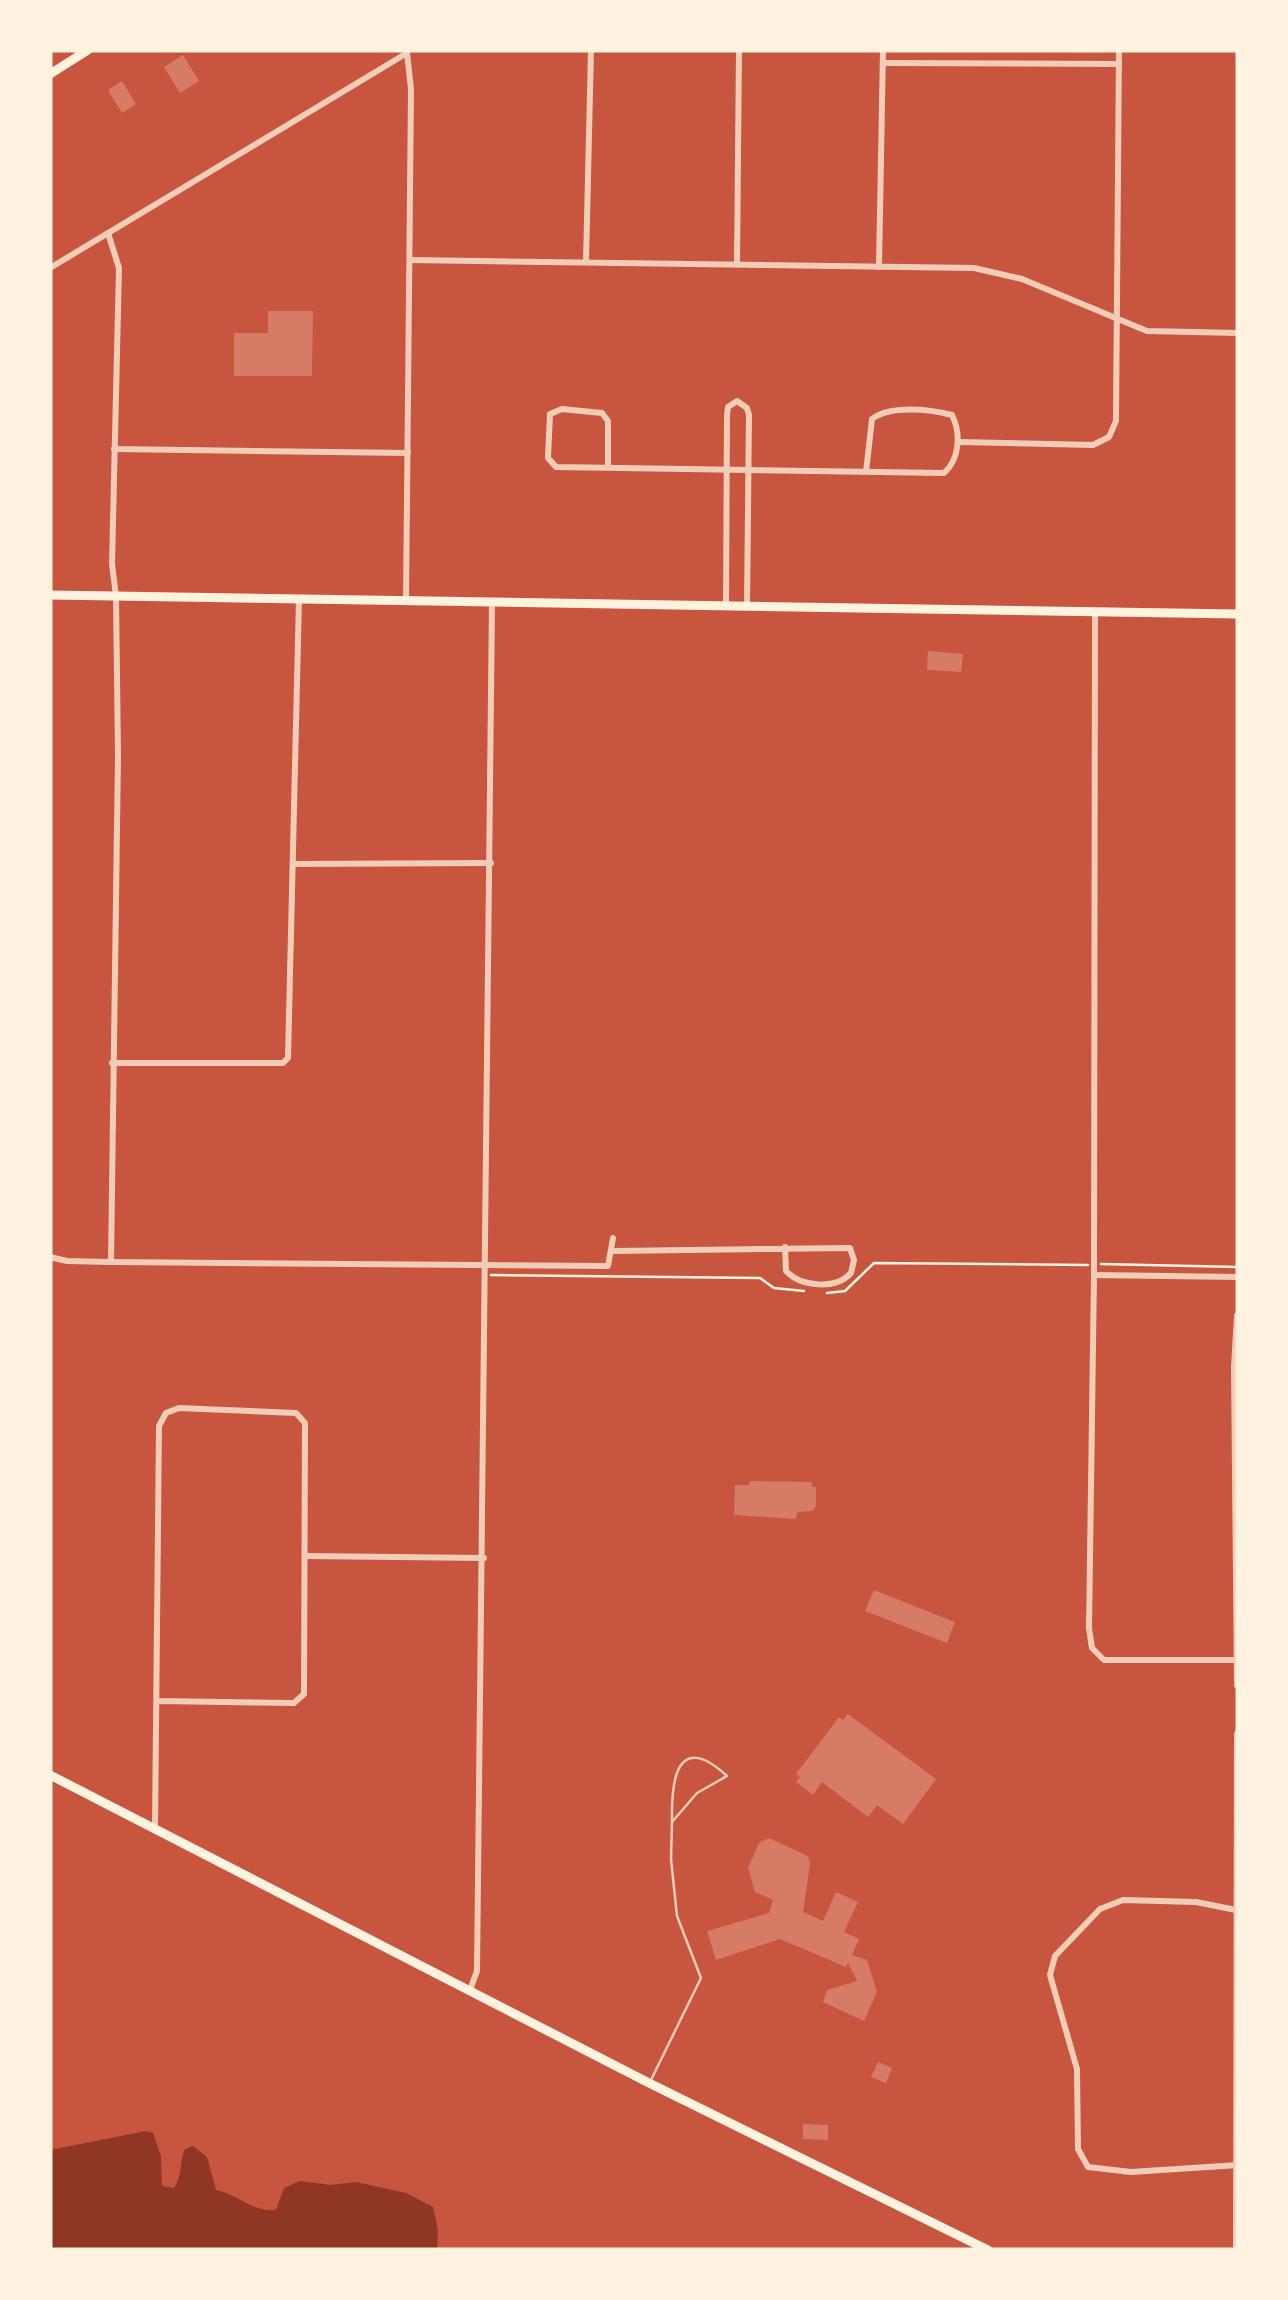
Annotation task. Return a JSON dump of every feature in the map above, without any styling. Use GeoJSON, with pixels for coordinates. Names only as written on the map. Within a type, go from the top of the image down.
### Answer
{"type":"FeatureCollection","features":[{"type":"Feature","properties":{"kind":"main road"},"geometry":{"type":"LineString","coordinates":[[50,74],[88,50]]}},
{"type":"Feature","properties":{"kind":"main road"},"geometry":{"type":"LineString","coordinates":[[50,596],[1238,614]]}},
{"type":"Feature","properties":{"kind":"main road"},"geometry":{"type":"LineString","coordinates":[[50,1775],[469,1992],[988,2250]]}},
{"type":"Feature","properties":{"kind":"street"},"geometry":{"type":"LineString","coordinates":[[586,262],[591,50]]}},
{"type":"Feature","properties":{"kind":"street"},"geometry":{"type":"LineString","coordinates":[[736,264],[738,50]]}},
{"type":"Feature","properties":{"kind":"street"},"geometry":{"type":"LineString","coordinates":[[879,266],[883,50]]}},
{"type":"Feature","properties":{"kind":"street"},"geometry":{"type":"LineString","coordinates":[[958,442],[1093,445],[1109,438],[1116,421],[1119,50]]}},
{"type":"Feature","properties":{"kind":"street"},"geometry":{"type":"LineString","coordinates":[[50,268],[407,53],[411,89],[406,601]]}},
{"type":"Feature","properties":{"kind":"street"},"geometry":{"type":"LineString","coordinates":[[883,63],[1118,64]]}},
{"type":"Feature","properties":{"kind":"street"},"geometry":{"type":"LineString","coordinates":[[108,232],[119,268],[112,564],[118,755],[111,1262]]}},
{"type":"Feature","properties":{"kind":"street"},"geometry":{"type":"LineString","coordinates":[[410,260],[974,268],[1022,278],[1147,330],[1238,333]]}},
{"type":"Feature","properties":{"kind":"street"},"geometry":{"type":"LineString","coordinates":[[726,606],[728,407],[737,401],[749,414],[747,606]]}},
{"type":"Feature","properties":{"kind":"street"},"geometry":{"type":"LineString","coordinates":[[608,467],[608,422],[602,412],[562,409],[550,414],[548,458],[556,467],[608,467],[749,470],[866,472],[944,473],[954,465],[958,442],[952,415],[882,412],[872,420],[866,472]]}},
{"type":"Feature","properties":{"kind":"street"},"geometry":{"type":"LineString","coordinates":[[114,449],[408,453]]}},
{"type":"Feature","properties":{"kind":"street"},"geometry":{"type":"LineString","coordinates":[[112,1063],[283,1063],[290,1051],[292,788],[299,599]]}},
{"type":"Feature","properties":{"kind":"street"},"geometry":{"type":"LineString","coordinates":[[469,1992],[477,1972],[484,1558],[492,602]]}},
{"type":"Feature","properties":{"kind":"street"},"geometry":{"type":"LineString","coordinates":[[1095,612],[1089,1628],[1092,1648],[1104,1660],[1237,1660]]}},
{"type":"Feature","properties":{"kind":"street"},"geometry":{"type":"LineString","coordinates":[[294,864],[491,863]]}},
{"type":"Feature","properties":{"kind":"street"},"geometry":{"type":"LineString","coordinates":[[50,1257],[111,1262],[608,1266],[613,1238]]}},
{"type":"Feature","properties":{"kind":"street"},"geometry":{"type":"LineString","coordinates":[[613,1251],[785,1247],[850,1248],[854,1260],[852,1273],[836,1283],[797,1281],[786,1271],[785,1247]]}},
{"type":"Feature","properties":{"kind":"street"},"geometry":{"type":"LineString","coordinates":[[1094,1276],[1238,1278]]}},
{"type":"Feature","properties":{"kind":"street"},"geometry":{"type":"LineString","coordinates":[[1238,1316],[1238,1685]]}},
{"type":"Feature","properties":{"kind":"street"},"geometry":{"type":"LineString","coordinates":[[155,1828],[159,1426],[166,1413],[179,1408],[296,1412],[305,1423],[304,1694],[294,1703],[159,1701]]}},
{"type":"Feature","properties":{"kind":"street"},"geometry":{"type":"LineString","coordinates":[[305,1556],[484,1558]]}},
{"type":"Feature","properties":{"kind":"street"},"geometry":{"type":"LineString","coordinates":[[1237,2250],[1238,1734]]}},
{"type":"Feature","properties":{"kind":"street"},"geometry":{"type":"LineString","coordinates":[[1236,1910],[1196,1902],[1124,1900],[1100,1909],[1055,1956],[1050,1975],[1078,2069],[1078,2149],[1088,2167],[1131,2172],[1237,2166]]}},
{"type":"Feature","properties":{"kind":"lane"},"geometry":{"type":"LineString","coordinates":[[649,2083],[700,1978],[678,1916],[671,1859],[673,1777],[680,1764],[689,1758],[701,1758],[727,1776],[697,1793],[672,1822]]}},
{"type":"Feature","properties":{"kind":"path"},"geometry":{"type":"LineString","coordinates":[[1077,1266],[1238,1267]]}},
{"type":"Feature","properties":{"kind":"shaded area"},"geometry":{"type":"Polygon","coordinates":[[[146,2131],[153,2133],[161,2156],[162,2186],[174,2188],[185,2149],[193,2146],[207,2157],[216,2190],[267,2210],[276,2210],[284,2188],[300,2181],[331,2185],[356,2182],[406,2193],[433,2207],[437,2250],[50,2250],[50,2150],[146,2131]]]}},
{"type":"Feature","properties":{"kind":"building"},"geometry":{"type":"Polygon","coordinates":[[[183,55],[199,81],[180,93],[164,67],[183,55]]]}},
{"type":"Feature","properties":{"kind":"building"},"geometry":{"type":"Polygon","coordinates":[[[122,81],[136,104],[122,113],[108,90],[122,81]]]}},
{"type":"Feature","properties":{"kind":"building"},"geometry":{"type":"Polygon","coordinates":[[[268,311],[313,311],[312,376],[234,376],[234,333],[268,333],[268,311]]]}},
{"type":"Feature","properties":{"kind":"building"},"geometry":{"type":"Polygon","coordinates":[[[928,651],[963,654],[961,672],[927,670],[928,651]]]}},
{"type":"Feature","properties":{"kind":"building"},"geometry":{"type":"Polygon","coordinates":[[[750,1481],[812,1482],[812,1487],[816,1487],[816,1506],[813,1511],[797,1512],[796,1519],[734,1515],[735,1485],[749,1485],[750,1481]]]}},
{"type":"Feature","properties":{"kind":"building"},"geometry":{"type":"Polygon","coordinates":[[[874,1590],[955,1622],[947,1643],[865,1611],[874,1590]]]}},
{"type":"Feature","properties":{"kind":"building"},"geometry":{"type":"Polygon","coordinates":[[[848,1714],[936,1779],[903,1824],[877,1805],[868,1817],[822,1782],[813,1795],[796,1782],[800,1777],[796,1774],[839,1717],[843,1720],[848,1714]]]}},
{"type":"Feature","properties":{"kind":"building"},"geometry":{"type":"Polygon","coordinates":[[[769,1838],[808,1856],[803,1912],[823,1921],[836,1892],[858,1902],[844,1932],[859,1939],[852,1955],[867,1960],[877,1992],[864,2021],[823,2002],[827,1990],[857,1981],[848,1963],[846,1967],[780,1939],[716,1960],[707,1931],[769,1913],[773,1900],[755,1892],[748,1868],[759,1843],[769,1838]]]}},
{"type":"Feature","properties":{"kind":"building"},"geometry":{"type":"Polygon","coordinates":[[[878,2062],[892,2068],[886,2083],[871,2077],[878,2062]]]}},
{"type":"Feature","properties":{"kind":"building"},"geometry":{"type":"Polygon","coordinates":[[[803,2124],[828,2125],[828,2140],[803,2139],[803,2124]]]}}]}
